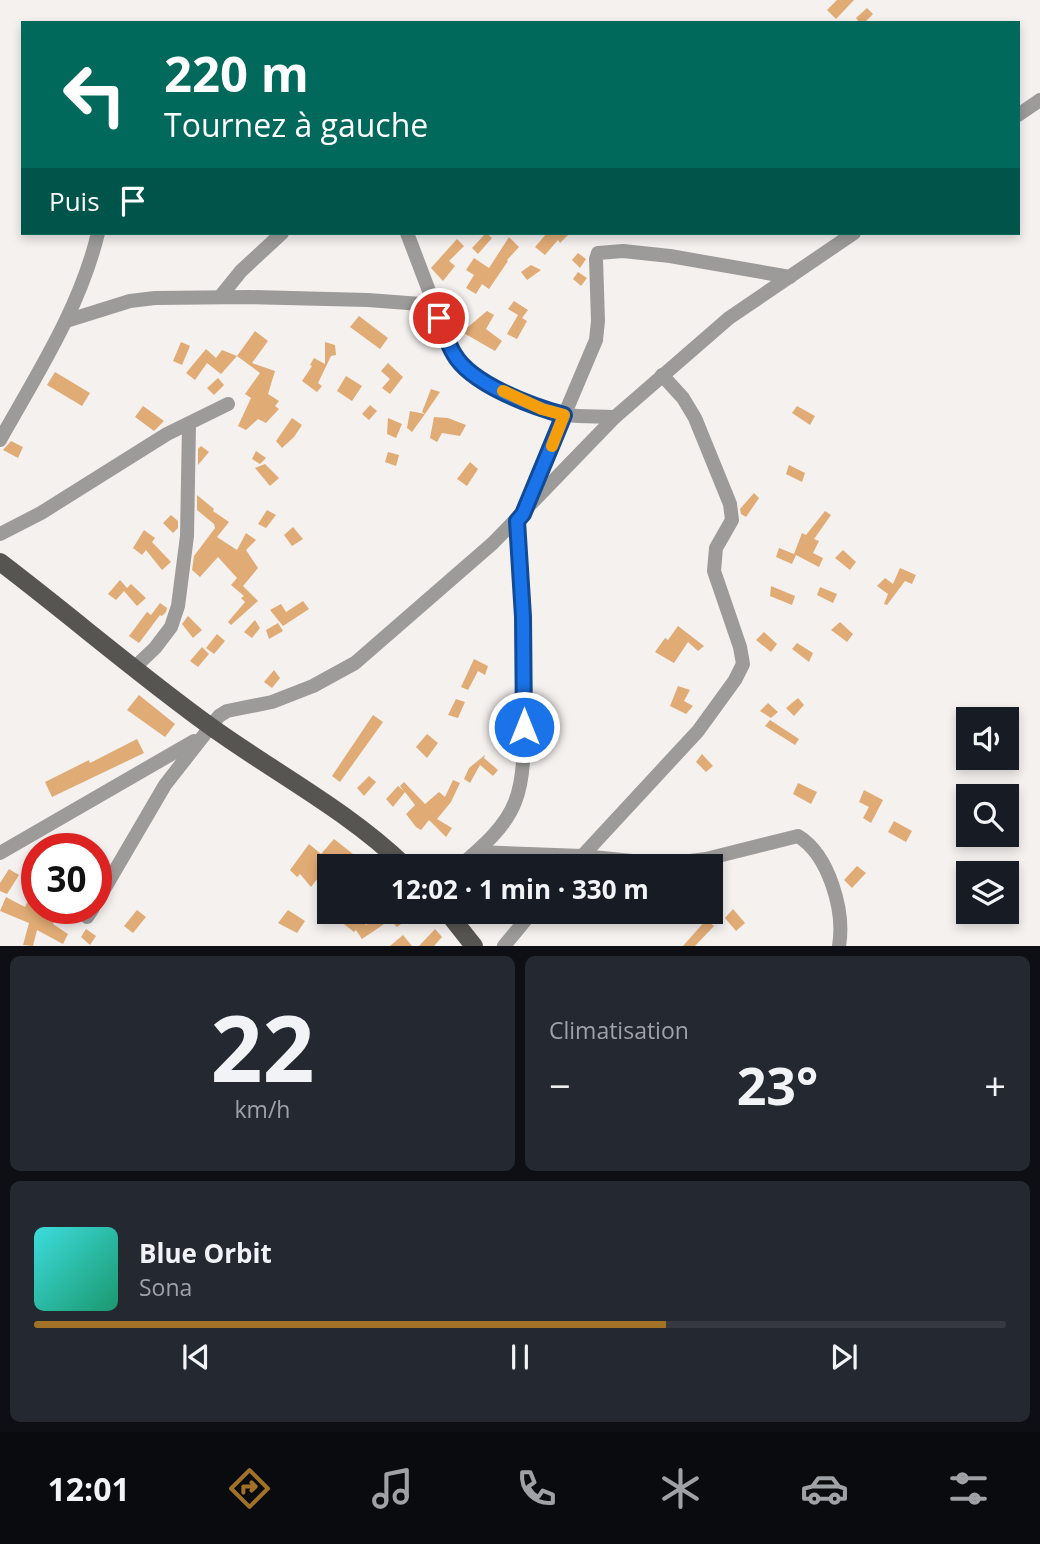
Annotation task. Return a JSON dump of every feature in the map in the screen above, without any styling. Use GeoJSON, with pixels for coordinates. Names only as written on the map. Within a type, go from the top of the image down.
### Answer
{"type":"FeatureCollection","features":[{"type":"Feature","properties":{"kind":"main road"},"geometry":{"type":"LineString","coordinates":[[0,562],[135,667],[205,731],[360,828],[392,854]]}},
{"type":"Feature","properties":{"kind":"main road"},"geometry":{"type":"LineString","coordinates":[[457,924],[474,946]]}},
{"type":"Feature","properties":{"kind":"street"},"geometry":{"type":"LineString","coordinates":[[1020,114],[1040,100]]}},
{"type":"Feature","properties":{"kind":"street"},"geometry":{"type":"LineString","coordinates":[[0,440],[66,321],[98,235]]}},
{"type":"Feature","properties":{"kind":"street"},"geometry":{"type":"LineString","coordinates":[[220,297],[241,271],[280,235]]}},
{"type":"Feature","properties":{"kind":"street"},"geometry":{"type":"LineString","coordinates":[[408,235],[453,354],[465,368],[542,409],[564,415],[615,417]]}},
{"type":"Feature","properties":{"kind":"street"},"geometry":{"type":"LineString","coordinates":[[112,876],[166,785],[205,731],[227,710],[272,702],[313,686],[355,663],[520,518],[615,417],[729,318],[851,235]]}},
{"type":"Feature","properties":{"kind":"street"},"geometry":{"type":"LineString","coordinates":[[475,854],[508,817],[516,800],[524,727],[520,518],[596,340],[598,253],[614,251],[670,256],[790,277]]}},
{"type":"Feature","properties":{"kind":"street"},"geometry":{"type":"LineString","coordinates":[[66,321],[130,301],[155,298],[368,300],[434,305]]}},
{"type":"Feature","properties":{"kind":"street"},"geometry":{"type":"LineString","coordinates":[[584,854],[698,731],[735,680],[743,664],[737,637],[714,571],[716,548],[732,520],[730,504],[695,418],[683,398],[663,376]]}},
{"type":"Feature","properties":{"kind":"street"},"geometry":{"type":"LineString","coordinates":[[0,534],[41,513],[167,434],[228,404]]}},
{"type":"Feature","properties":{"kind":"street"},"geometry":{"type":"LineString","coordinates":[[135,667],[155,648],[171,627],[178,606],[187,536],[189,424]]}},
{"type":"Feature","properties":{"kind":"street"},"geometry":{"type":"LineString","coordinates":[[0,853],[205,731]]}},
{"type":"Feature","properties":{"kind":"street"},"geometry":{"type":"LineString","coordinates":[[723,855],[798,836],[815,851],[830,879],[841,918],[839,946]]}},
{"type":"Feature","properties":{"kind":"street"},"geometry":{"type":"LineString","coordinates":[[477,852],[499,854]]}},
{"type":"Feature","properties":{"kind":"street"},"geometry":{"type":"LineString","coordinates":[[504,946],[522,924]]}},
{"type":"Feature","properties":{"kind":"building"},"geometry":{"type":"Polygon","coordinates":[[[837,0],[854,0],[836,19],[827,10],[837,0]]]}},
{"type":"Feature","properties":{"kind":"building"},"geometry":{"type":"Polygon","coordinates":[[[867,8],[873,14],[866,21],[858,21],[856,18],[867,8]]]}},
{"type":"Feature","properties":{"kind":"building"},"geometry":{"type":"Polygon","coordinates":[[[484,235],[492,238],[478,254],[472,248],[484,235]]]}},
{"type":"Feature","properties":{"kind":"building"},"geometry":{"type":"Polygon","coordinates":[[[545,235],[568,235],[560,243],[558,240],[545,255],[535,247],[545,235]]]}},
{"type":"Feature","properties":{"kind":"building"},"geometry":{"type":"Polygon","coordinates":[[[509,237],[519,247],[507,260],[489,289],[482,284],[476,294],[466,288],[474,275],[466,270],[474,258],[489,268],[509,237]]]}},
{"type":"Feature","properties":{"kind":"building"},"geometry":{"type":"Polygon","coordinates":[[[457,239],[464,246],[449,261],[455,266],[443,281],[431,268],[457,239]]]}},
{"type":"Feature","properties":{"kind":"building"},"geometry":{"type":"Polygon","coordinates":[[[578,253],[586,259],[580,268],[572,260],[578,253]]]}},
{"type":"Feature","properties":{"kind":"building"},"geometry":{"type":"Polygon","coordinates":[[[531,265],[541,270],[527,280],[521,272],[531,265]]]}},
{"type":"Feature","properties":{"kind":"building"},"geometry":{"type":"Polygon","coordinates":[[[578,272],[587,278],[581,286],[573,279],[578,272]]]}},
{"type":"Feature","properties":{"kind":"building"},"geometry":{"type":"Polygon","coordinates":[[[514,301],[528,310],[522,318],[527,321],[517,339],[507,334],[518,315],[508,309],[514,301]]]}},
{"type":"Feature","properties":{"kind":"building"},"geometry":{"type":"Polygon","coordinates":[[[487,311],[494,315],[486,329],[502,341],[495,351],[462,332],[487,311]]]}},
{"type":"Feature","properties":{"kind":"building"},"geometry":{"type":"Polygon","coordinates":[[[359,316],[388,338],[380,349],[350,327],[359,316]]]}},
{"type":"Feature","properties":{"kind":"building"},"geometry":{"type":"Polygon","coordinates":[[[255,331],[268,341],[252,363],[275,371],[268,394],[279,401],[275,406],[279,409],[266,423],[258,419],[246,430],[238,426],[251,398],[245,394],[260,373],[237,356],[255,331]]]}},
{"type":"Feature","properties":{"kind":"building"},"geometry":{"type":"Polygon","coordinates":[[[181,342],[190,346],[182,365],[173,361],[181,342]]]}},
{"type":"Feature","properties":{"kind":"building"},"geometry":{"type":"Polygon","coordinates":[[[325,342],[335,345],[336,355],[331,356],[318,383],[322,386],[317,392],[302,381],[314,358],[325,364],[325,342]]]}},
{"type":"Feature","properties":{"kind":"building"},"geometry":{"type":"Polygon","coordinates":[[[206,349],[216,358],[222,350],[237,356],[221,374],[207,363],[195,380],[186,373],[206,349]]]}},
{"type":"Feature","properties":{"kind":"building"},"geometry":{"type":"Polygon","coordinates":[[[388,363],[403,377],[390,394],[382,388],[390,379],[381,371],[388,363]]]}},
{"type":"Feature","properties":{"kind":"building"},"geometry":{"type":"Polygon","coordinates":[[[55,372],[90,393],[82,406],[47,385],[55,372]]]}},
{"type":"Feature","properties":{"kind":"building"},"geometry":{"type":"Polygon","coordinates":[[[346,376],[362,386],[352,401],[337,391],[346,376]]]}},
{"type":"Feature","properties":{"kind":"building"},"geometry":{"type":"Polygon","coordinates":[[[218,378],[224,385],[214,395],[207,388],[218,378]]]}},
{"type":"Feature","properties":{"kind":"building"},"geometry":{"type":"Polygon","coordinates":[[[431,389],[440,392],[425,414],[422,412],[431,389]]]}},
{"type":"Feature","properties":{"kind":"building"},"geometry":{"type":"Polygon","coordinates":[[[370,405],[377,411],[369,420],[362,414],[370,405]]]}},
{"type":"Feature","properties":{"kind":"building"},"geometry":{"type":"Polygon","coordinates":[[[143,406],[164,421],[154,431],[135,417],[143,406]]]}},
{"type":"Feature","properties":{"kind":"building"},"geometry":{"type":"Polygon","coordinates":[[[797,406],[815,416],[810,425],[792,413],[797,406]]]}},
{"type":"Feature","properties":{"kind":"building"},"geometry":{"type":"Polygon","coordinates":[[[410,411],[425,414],[412,432],[407,428],[410,411]]]}},
{"type":"Feature","properties":{"kind":"building"},"geometry":{"type":"Polygon","coordinates":[[[434,417],[448,418],[466,425],[460,436],[442,433],[437,442],[430,438],[434,417]]]}},
{"type":"Feature","properties":{"kind":"building"},"geometry":{"type":"Polygon","coordinates":[[[292,418],[302,425],[282,448],[276,441],[292,418]]]}},
{"type":"Feature","properties":{"kind":"building"},"geometry":{"type":"Polygon","coordinates":[[[388,418],[402,424],[396,438],[387,434],[388,418]]]}},
{"type":"Feature","properties":{"kind":"building"},"geometry":{"type":"Polygon","coordinates":[[[11,441],[23,447],[18,458],[3,450],[11,441]]]}},
{"type":"Feature","properties":{"kind":"building"},"geometry":{"type":"Polygon","coordinates":[[[201,446],[209,452],[198,465],[198,449],[201,446]]]}},
{"type":"Feature","properties":{"kind":"building"},"geometry":{"type":"Polygon","coordinates":[[[256,451],[266,458],[260,464],[252,459],[256,451]]]}},
{"type":"Feature","properties":{"kind":"building"},"geometry":{"type":"Polygon","coordinates":[[[388,452],[399,455],[396,466],[385,462],[388,452]]]}},
{"type":"Feature","properties":{"kind":"building"},"geometry":{"type":"Polygon","coordinates":[[[470,462],[478,469],[467,486],[457,479],[470,462]]]}},
{"type":"Feature","properties":{"kind":"building"},"geometry":{"type":"Polygon","coordinates":[[[265,464],[279,478],[270,486],[255,468],[265,464]]]}},
{"type":"Feature","properties":{"kind":"building"},"geometry":{"type":"Polygon","coordinates":[[[789,465],[805,473],[802,482],[786,474],[789,465]]]}},
{"type":"Feature","properties":{"kind":"building"},"geometry":{"type":"Polygon","coordinates":[[[754,493],[759,498],[746,517],[741,514],[740,509],[754,493]]]}},
{"type":"Feature","properties":{"kind":"building"},"geometry":{"type":"Polygon","coordinates":[[[197,495],[229,522],[217,537],[237,550],[246,533],[256,540],[246,550],[258,568],[243,586],[258,601],[231,625],[228,622],[245,602],[241,598],[244,596],[231,585],[237,578],[218,557],[200,577],[192,570],[194,556],[215,528],[214,524],[197,510],[197,495]]]}},
{"type":"Feature","properties":{"kind":"building"},"geometry":{"type":"Polygon","coordinates":[[[267,510],[276,515],[266,528],[258,524],[267,510]]]}},
{"type":"Feature","properties":{"kind":"building"},"geometry":{"type":"Polygon","coordinates":[[[825,511],[831,515],[814,539],[819,541],[813,553],[823,558],[819,567],[796,555],[792,564],[776,557],[779,548],[794,554],[802,533],[806,535],[825,511]]]}},
{"type":"Feature","properties":{"kind":"building"},"geometry":{"type":"Polygon","coordinates":[[[171,515],[178,521],[178,528],[173,533],[163,523],[171,515]]]}},
{"type":"Feature","properties":{"kind":"building"},"geometry":{"type":"Polygon","coordinates":[[[293,527],[303,539],[292,546],[284,535],[293,527]]]}},
{"type":"Feature","properties":{"kind":"building"},"geometry":{"type":"Polygon","coordinates":[[[144,530],[155,538],[152,542],[171,562],[162,570],[146,550],[142,555],[133,548],[144,530]]]}},
{"type":"Feature","properties":{"kind":"building"},"geometry":{"type":"Polygon","coordinates":[[[843,550],[856,562],[850,570],[835,558],[843,550]]]}},
{"type":"Feature","properties":{"kind":"building"},"geometry":{"type":"Polygon","coordinates":[[[900,568],[916,575],[912,584],[905,581],[887,605],[884,604],[888,594],[877,586],[885,578],[893,584],[900,568]]]}},
{"type":"Feature","properties":{"kind":"building"},"geometry":{"type":"Polygon","coordinates":[[[120,580],[127,588],[131,584],[146,598],[137,606],[124,591],[116,600],[108,594],[120,580]]]}},
{"type":"Feature","properties":{"kind":"building"},"geometry":{"type":"Polygon","coordinates":[[[771,586],[795,596],[792,605],[770,596],[771,586]]]}},
{"type":"Feature","properties":{"kind":"building"},"geometry":{"type":"Polygon","coordinates":[[[820,587],[837,594],[833,603],[817,595],[820,587]]]}},
{"type":"Feature","properties":{"kind":"building"},"geometry":{"type":"Polygon","coordinates":[[[303,601],[309,609],[283,626],[270,610],[281,604],[286,612],[303,601]]]}},
{"type":"Feature","properties":{"kind":"building"},"geometry":{"type":"Polygon","coordinates":[[[160,603],[167,608],[166,612],[160,615],[139,643],[129,636],[147,612],[151,615],[160,603]]]}},
{"type":"Feature","properties":{"kind":"building"},"geometry":{"type":"Polygon","coordinates":[[[188,616],[202,630],[193,638],[182,624],[188,616]]]}},
{"type":"Feature","properties":{"kind":"building"},"geometry":{"type":"Polygon","coordinates":[[[255,620],[260,628],[252,638],[244,632],[255,620]]]}},
{"type":"Feature","properties":{"kind":"building"},"geometry":{"type":"Polygon","coordinates":[[[840,622],[853,634],[847,642],[831,630],[840,622]]]}},
{"type":"Feature","properties":{"kind":"building"},"geometry":{"type":"Polygon","coordinates":[[[278,623],[283,631],[269,639],[266,630],[278,623]]]}},
{"type":"Feature","properties":{"kind":"building"},"geometry":{"type":"Polygon","coordinates":[[[678,626],[704,646],[698,651],[688,642],[674,663],[655,652],[678,626]]]}},
{"type":"Feature","properties":{"kind":"building"},"geometry":{"type":"Polygon","coordinates":[[[764,632],[777,644],[771,652],[756,640],[764,632]]]}},
{"type":"Feature","properties":{"kind":"building"},"geometry":{"type":"Polygon","coordinates":[[[217,634],[225,641],[214,654],[206,648],[217,634]]]}},
{"type":"Feature","properties":{"kind":"building"},"geometry":{"type":"Polygon","coordinates":[[[797,643],[813,653],[809,662],[792,649],[797,643]]]}},
{"type":"Feature","properties":{"kind":"building"},"geometry":{"type":"Polygon","coordinates":[[[202,647],[209,654],[198,667],[190,661],[202,647]]]}},
{"type":"Feature","properties":{"kind":"building"},"geometry":{"type":"Polygon","coordinates":[[[474,659],[488,666],[485,675],[478,671],[468,690],[461,687],[474,659]]]}},
{"type":"Feature","properties":{"kind":"building"},"geometry":{"type":"Polygon","coordinates":[[[274,670],[280,678],[272,688],[264,682],[274,670]]]}},
{"type":"Feature","properties":{"kind":"building"},"geometry":{"type":"Polygon","coordinates":[[[678,686],[690,690],[684,701],[693,706],[686,714],[670,706],[678,686]]]}},
{"type":"Feature","properties":{"kind":"building"},"geometry":{"type":"Polygon","coordinates":[[[139,695],[175,724],[165,737],[127,710],[139,695]]]}},
{"type":"Feature","properties":{"kind":"building"},"geometry":{"type":"Polygon","coordinates":[[[798,698],[804,705],[794,716],[786,708],[798,698]]]}},
{"type":"Feature","properties":{"kind":"building"},"geometry":{"type":"Polygon","coordinates":[[[456,699],[465,702],[458,718],[448,715],[456,699]]]}},
{"type":"Feature","properties":{"kind":"building"},"geometry":{"type":"Polygon","coordinates":[[[768,703],[778,712],[771,718],[760,711],[768,703]]]}},
{"type":"Feature","properties":{"kind":"building"},"geometry":{"type":"Polygon","coordinates":[[[373,715],[383,722],[340,782],[332,776],[373,715]]]}},
{"type":"Feature","properties":{"kind":"building"},"geometry":{"type":"Polygon","coordinates":[[[770,720],[799,739],[795,745],[765,726],[770,720]]]}},
{"type":"Feature","properties":{"kind":"building"},"geometry":{"type":"Polygon","coordinates":[[[427,734],[438,743],[427,758],[416,747],[427,734]]]}},
{"type":"Feature","properties":{"kind":"building"},"geometry":{"type":"Polygon","coordinates":[[[137,739],[144,753],[52,797],[45,782],[137,739]]]}},
{"type":"Feature","properties":{"kind":"building"},"geometry":{"type":"Polygon","coordinates":[[[702,754],[713,766],[706,772],[696,762],[702,754]]]}},
{"type":"Feature","properties":{"kind":"building"},"geometry":{"type":"Polygon","coordinates":[[[485,755],[484,758],[498,770],[493,776],[480,765],[470,783],[464,779],[469,768],[485,755]]]}},
{"type":"Feature","properties":{"kind":"building"},"geometry":{"type":"Polygon","coordinates":[[[369,776],[376,782],[364,796],[357,788],[369,776]]]}},
{"type":"Feature","properties":{"kind":"building"},"geometry":{"type":"Polygon","coordinates":[[[453,780],[460,783],[451,802],[437,819],[452,828],[446,837],[429,820],[421,830],[416,827],[406,814],[415,805],[405,792],[393,807],[386,799],[398,786],[404,791],[400,786],[404,782],[425,804],[439,792],[445,797],[453,780]]]}},
{"type":"Feature","properties":{"kind":"building"},"geometry":{"type":"Polygon","coordinates":[[[798,783],[817,792],[811,804],[793,794],[798,783]]]}},
{"type":"Feature","properties":{"kind":"building"},"geometry":{"type":"Polygon","coordinates":[[[864,790],[883,800],[871,823],[863,818],[869,807],[859,802],[864,790]]]}},
{"type":"Feature","properties":{"kind":"building"},"geometry":{"type":"Polygon","coordinates":[[[894,821],[912,831],[906,842],[888,832],[894,821]]]}},
{"type":"Feature","properties":{"kind":"building"},"geometry":{"type":"Polygon","coordinates":[[[334,839],[353,854],[321,854],[334,839]]]}},
{"type":"Feature","properties":{"kind":"building"},"geometry":{"type":"Polygon","coordinates":[[[309,844],[321,854],[317,854],[317,879],[311,887],[300,874],[297,877],[290,870],[309,844]]]}},
{"type":"Feature","properties":{"kind":"building"},"geometry":{"type":"Polygon","coordinates":[[[857,866],[866,873],[852,888],[844,880],[857,866]]]}},
{"type":"Feature","properties":{"kind":"building"},"geometry":{"type":"Polygon","coordinates":[[[9,869],[19,875],[7,894],[0,891],[0,883],[9,869]]]}},
{"type":"Feature","properties":{"kind":"building"},"geometry":{"type":"Polygon","coordinates":[[[6,897],[21,905],[21,920],[0,911],[6,897]]]}},
{"type":"Feature","properties":{"kind":"building"},"geometry":{"type":"Polygon","coordinates":[[[733,909],[745,923],[736,931],[725,918],[733,909]]]}},
{"type":"Feature","properties":{"kind":"building"},"geometry":{"type":"Polygon","coordinates":[[[137,910],[146,917],[133,933],[124,926],[137,910]]]}},
{"type":"Feature","properties":{"kind":"building"},"geometry":{"type":"Polygon","coordinates":[[[288,910],[305,921],[297,933],[278,923],[288,910]]]}},
{"type":"Feature","properties":{"kind":"building"},"geometry":{"type":"Polygon","coordinates":[[[29,924],[53,924],[68,934],[63,944],[37,930],[33,946],[23,945],[29,924]]]}},
{"type":"Feature","properties":{"kind":"building"},"geometry":{"type":"Polygon","coordinates":[[[344,924],[384,924],[362,939],[356,930],[354,932],[344,924]]]}},
{"type":"Feature","properties":{"kind":"building"},"geometry":{"type":"Polygon","coordinates":[[[702,924],[714,926],[695,946],[683,946],[702,924]]]}},
{"type":"Feature","properties":{"kind":"building"},"geometry":{"type":"Polygon","coordinates":[[[86,929],[96,936],[90,945],[81,937],[86,929]]]}},
{"type":"Feature","properties":{"kind":"building"},"geometry":{"type":"Polygon","coordinates":[[[435,929],[442,937],[434,946],[419,946],[435,929]]]}},
{"type":"Feature","properties":{"kind":"building"},"geometry":{"type":"Polygon","coordinates":[[[403,935],[412,946],[390,946],[403,935]]]}},
{"type":"Feature","properties":{"kind":"slow traffic"},"geometry":{"type":"LineString","coordinates":[[503,391],[542,409],[564,415],[552,446]]}},
{"type":"Feature","properties":{"kind":"route"},"geometry":{"type":"LineString","coordinates":[[439,318],[453,354],[465,368],[506,392],[542,409],[564,415],[523,514],[517,521],[523,617],[524,727]]}}]}
